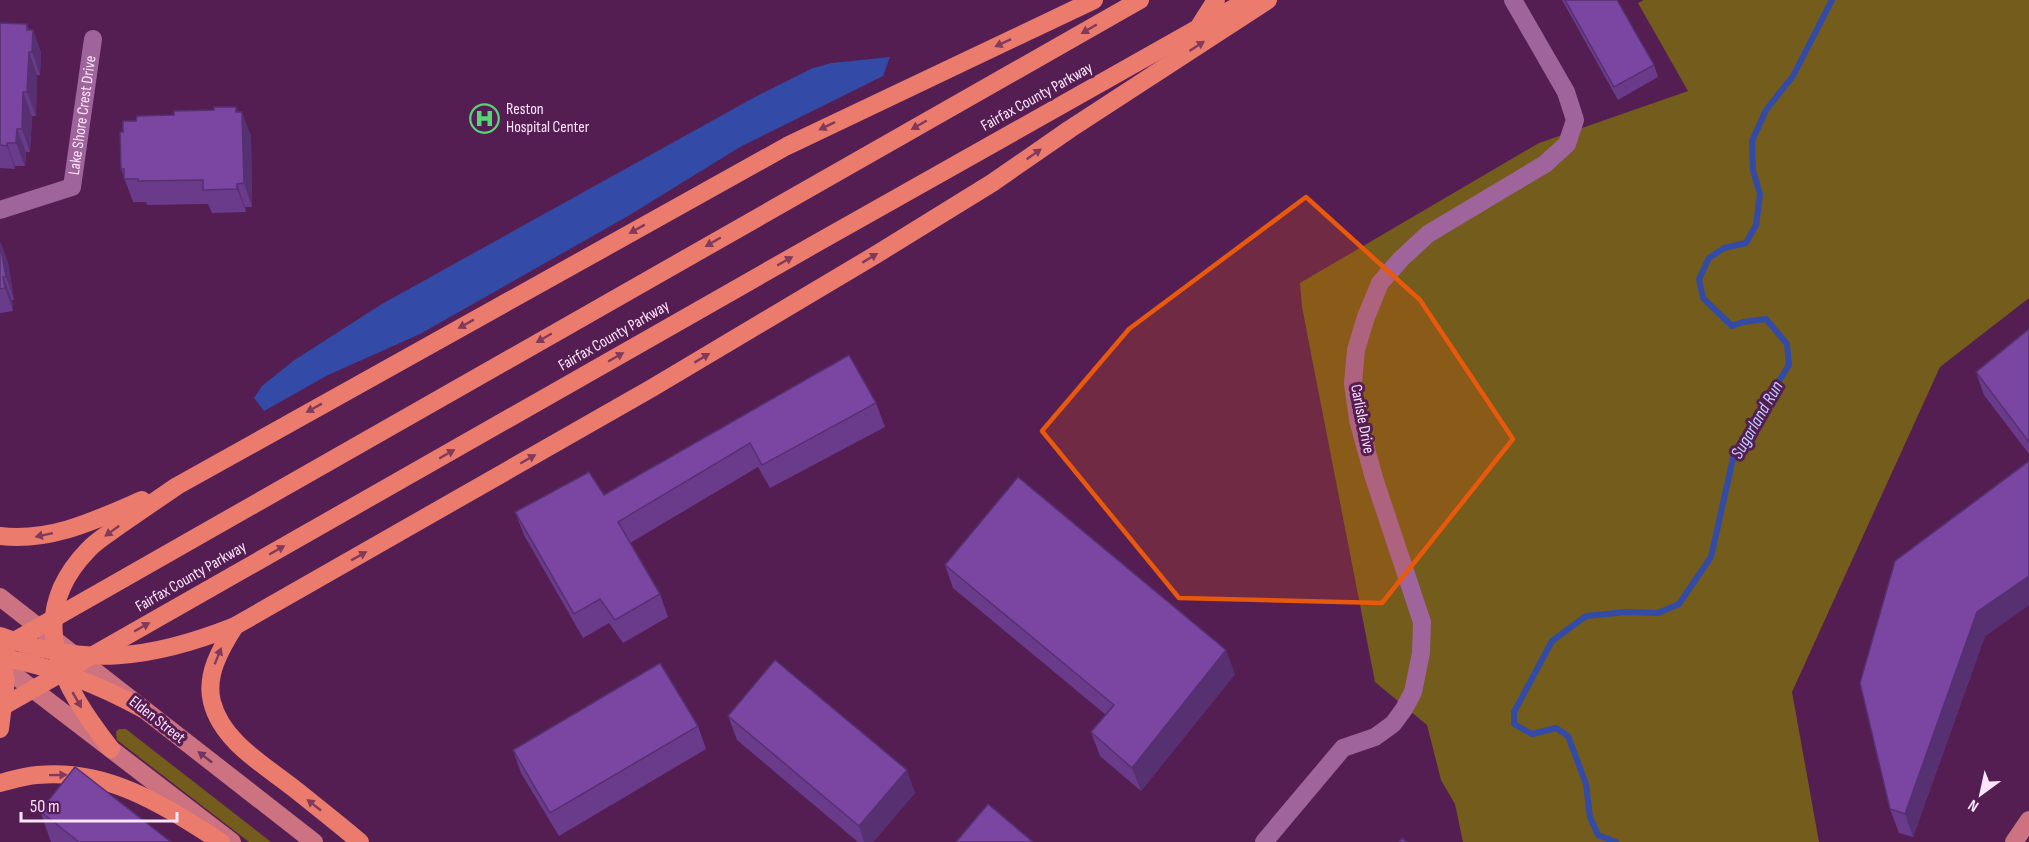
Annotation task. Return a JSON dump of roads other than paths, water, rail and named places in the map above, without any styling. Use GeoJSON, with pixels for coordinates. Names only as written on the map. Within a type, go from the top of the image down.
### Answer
{"type":"FeatureCollection","features":[{"type":"Feature","properties":{"kind":"highway"},"geometry":{"type":"LineString","coordinates":[[111,749],[91,723],[63,673],[62,649],[53,623],[57,595],[73,568],[89,548],[177,486],[787,146],[1094,0]]}},
{"type":"Feature","properties":{"kind":"highway","name":"Fairfax County Parkway"},"geometry":{"type":"LineString","coordinates":[[1,657],[184,543],[1140,0]]}},
{"type":"Feature","properties":{"kind":"highway"},"geometry":{"type":"LineString","coordinates":[[1199,27],[1216,0]]}},
{"type":"Feature","properties":{"kind":"highway","name":"Fairfax County Parkway"},"geometry":{"type":"LineString","coordinates":[[0,708],[1248,0]]}},
{"type":"Feature","properties":{"kind":"highway"},"geometry":{"type":"LineString","coordinates":[[0,636],[21,644],[62,649],[94,657],[121,656],[151,652],[206,637],[235,626],[652,388],[877,254],[992,183],[1070,129],[1268,0]]}},
{"type":"Feature","properties":{"kind":"highway"},"geometry":{"type":"LineString","coordinates":[[0,536],[33,537],[79,527],[177,486]]}},
{"type":"Feature","properties":{"kind":"highway"},"geometry":{"type":"LineString","coordinates":[[235,626],[219,651],[211,686],[212,701],[219,720],[242,747],[360,842]]}},
{"type":"Feature","properties":{"kind":"highway"},"geometry":{"type":"LineString","coordinates":[[0,729],[6,681],[1,657],[63,673],[105,688],[143,709]]}},
{"type":"Feature","properties":{"kind":"highway"},"geometry":{"type":"LineString","coordinates":[[0,783],[36,775],[68,775],[103,780],[134,791],[221,842]]}},
{"type":"Feature","properties":{"kind":"main road","name":"Elden Street"},"geometry":{"type":"LineString","coordinates":[[0,597],[62,649],[314,842]]}},
{"type":"Feature","properties":{"kind":"main road"},"geometry":{"type":"LineString","coordinates":[[1,657],[111,749],[232,842]]}},
{"type":"Feature","properties":{"kind":"main road"},"geometry":{"type":"LineString","coordinates":[[2014,842],[2029,820]]}},
{"type":"Feature","properties":{"kind":"street","name":"Carlisle Drive"},"geometry":{"type":"LineString","coordinates":[[1264,842],[1343,748],[1375,737],[1393,724],[1404,710],[1413,692],[1421,653],[1422,622],[1374,478],[1358,420],[1353,383],[1356,350],[1366,317],[1380,284],[1401,259],[1428,234],[1545,164],[1567,144],[1575,120],[1566,92],[1513,0]]}},
{"type":"Feature","properties":{"kind":"street","name":"Lake Shore Crest Drive"},"geometry":{"type":"LineString","coordinates":[[0,210],[72,187],[93,39]]}},
{"type":"Feature","properties":{"kind":"water"},"geometry":{"type":"Polygon","coordinates":[[[890,57],[883,76],[740,147],[628,216],[420,334],[328,375],[264,411],[254,398],[262,386],[293,361],[382,304],[755,97],[813,68],[832,63],[890,57]]]}},
{"type":"Feature","properties":{"kind":"waterway","name":"Sugarland Run"},"geometry":{"type":"LineString","coordinates":[[1616,842],[1598,835],[1590,817],[1586,784],[1568,736],[1556,728],[1532,734],[1514,724],[1514,712],[1552,641],[1586,616],[1626,612],[1658,613],[1679,604],[1711,557],[1734,454],[1789,365],[1787,344],[1766,319],[1732,326],[1703,298],[1699,279],[1709,258],[1724,248],[1746,243],[1756,225],[1760,194],[1753,171],[1752,141],[1766,110],[1793,76],[1832,0]]}},
{"type":"Feature","properties":{"kind":"place","name":"Reston Hospital Center"},"geometry":{"type":"Point","coordinates":[485,118]}}]}
